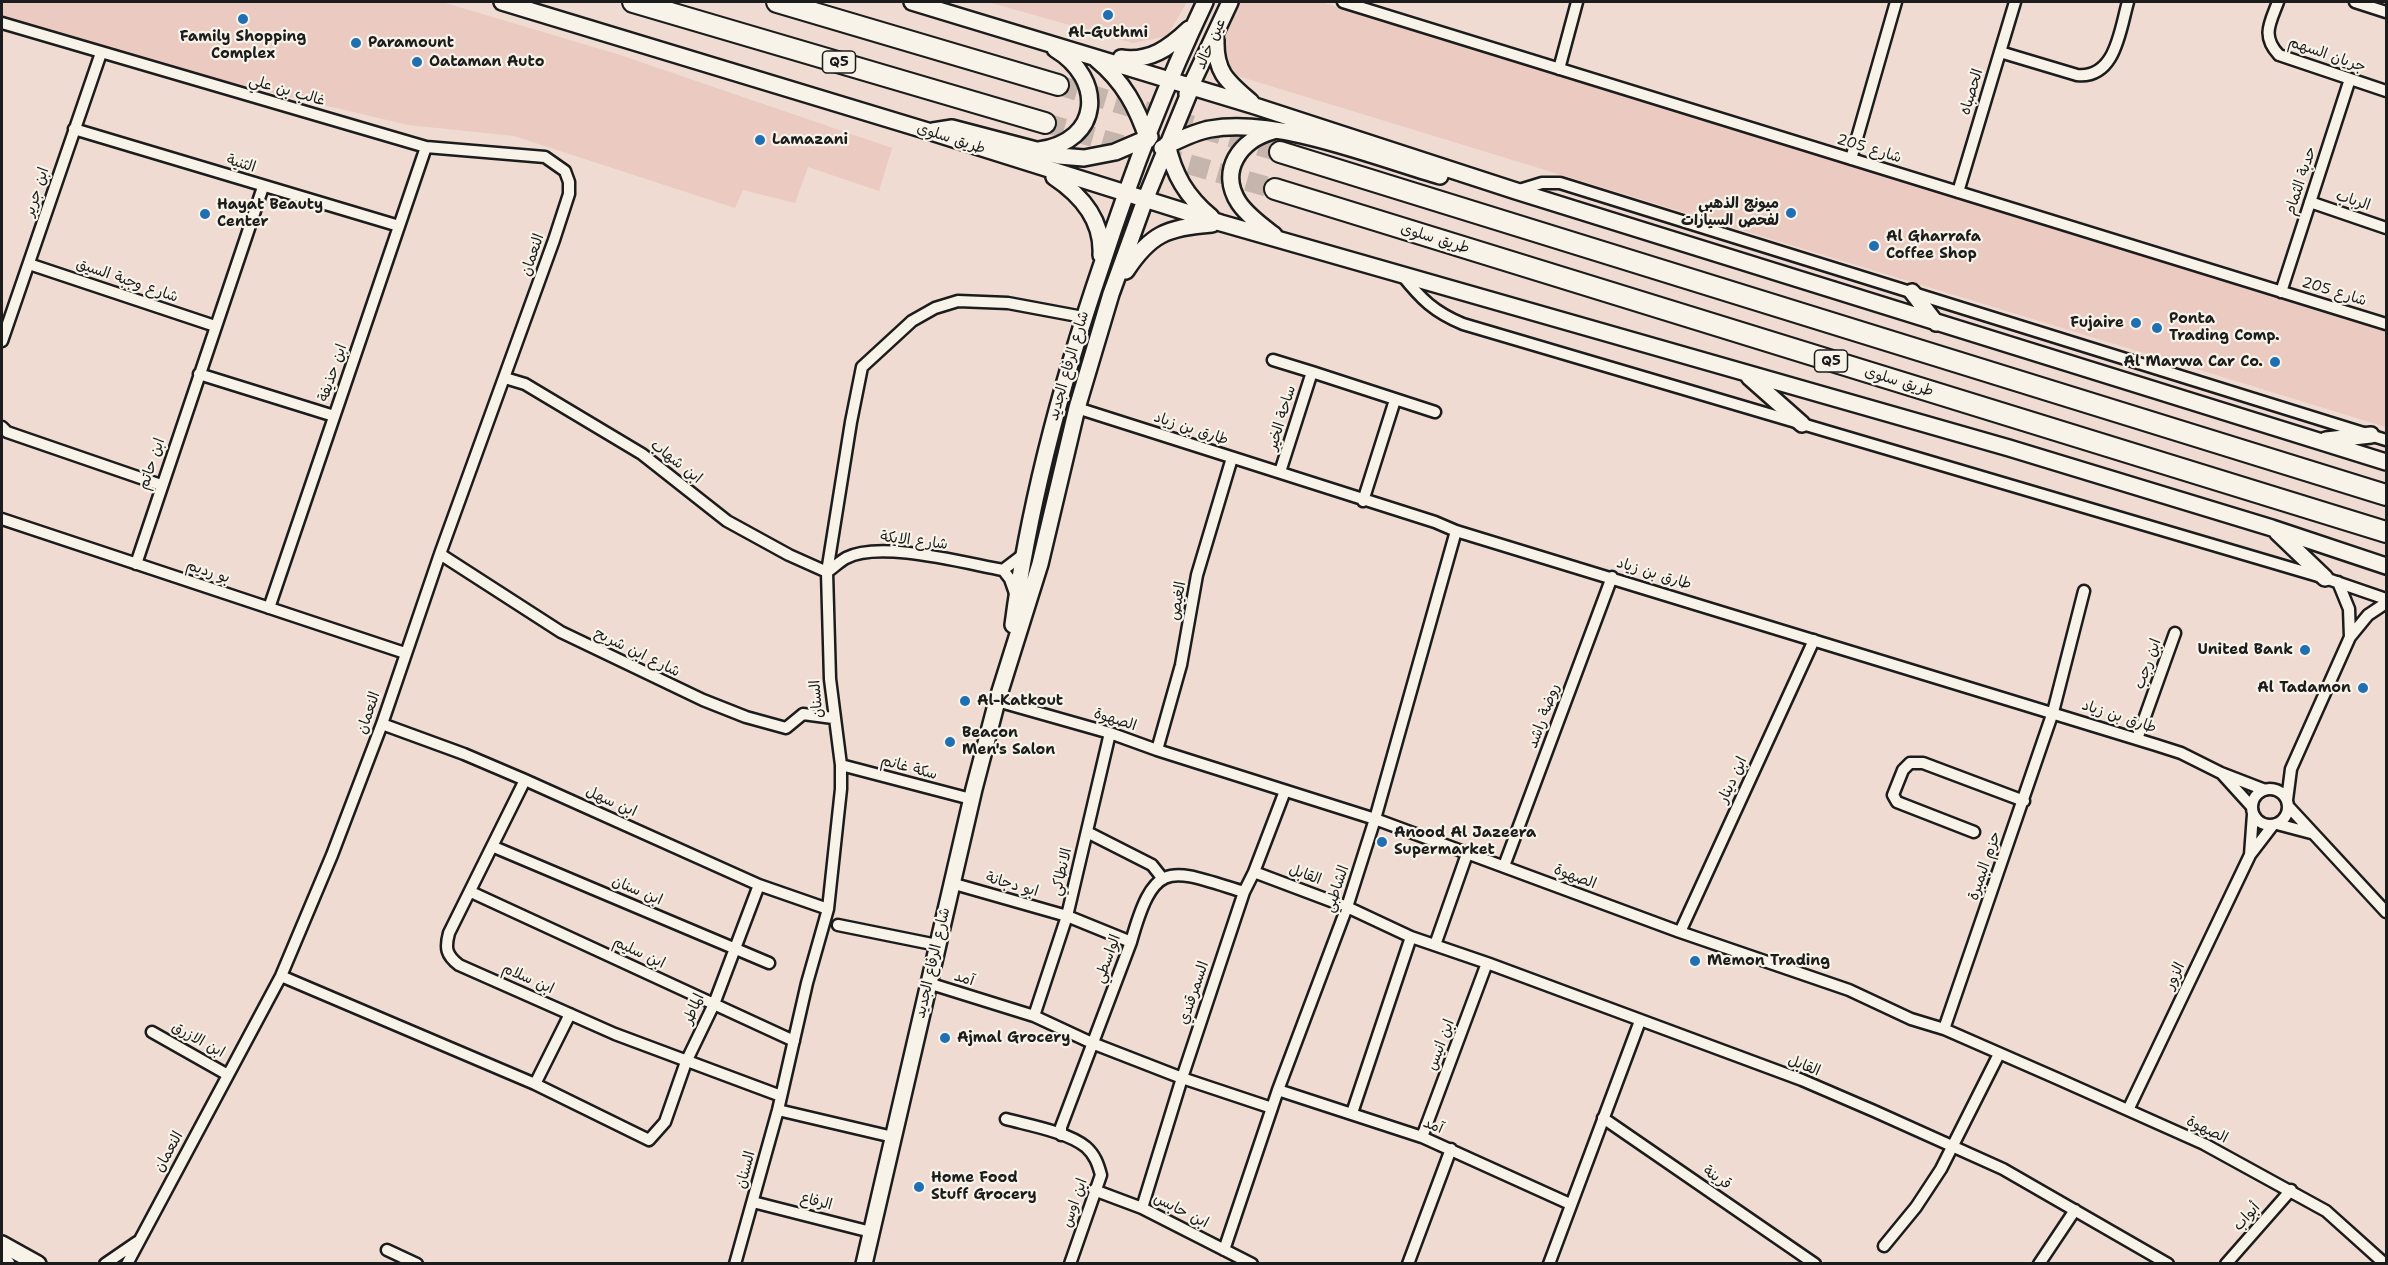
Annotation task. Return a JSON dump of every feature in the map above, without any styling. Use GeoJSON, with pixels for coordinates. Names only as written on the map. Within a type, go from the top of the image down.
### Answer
{"type":"FeatureCollection","features":[{"type":"Feature","properties":{"kind":"highway","name":"Q5"},"geometry":{"type":"LineString","coordinates":[[633,2],[1045,123]]}},
{"type":"Feature","properties":{"kind":"highway"},"geometry":{"type":"LineString","coordinates":[[777,2],[1058,85]]}},
{"type":"Feature","properties":{"kind":"highway","name":"Q5"},"geometry":{"type":"LineString","coordinates":[[1280,152],[2386,495]]}},
{"type":"Feature","properties":{"kind":"highway","name":"طريق سلوى"},"geometry":{"type":"LineString","coordinates":[[1275,189],[2386,532]]}},
{"type":"Feature","properties":{"kind":"main road","name":"طريق سلوى"},"geometry":{"type":"LineString","coordinates":[[502,2],[1283,242],[2009,448],[2272,528],[2386,566]]}},
{"type":"Feature","properties":{"kind":"main road"},"geometry":{"type":"LineString","coordinates":[[912,2],[1192,86],[1516,191],[2386,462]]}},
{"type":"Feature","properties":{"kind":"main road","name":"عين خالد"},"geometry":{"type":"LineString","coordinates":[[1170,80],[1205,2]]}},
{"type":"Feature","properties":{"kind":"main road","name":"عين خالد"},"geometry":{"type":"LineString","coordinates":[[1192,86],[1230,2]]}},
{"type":"Feature","properties":{"kind":"main road"},"geometry":{"type":"LineString","coordinates":[[1091,55],[1133,60],[1144,59],[1173,44],[1194,24]]}},
{"type":"Feature","properties":{"kind":"main road"},"geometry":{"type":"LineString","coordinates":[[1216,34],[1215,56],[1220,69],[1228,81],[1255,106]]}},
{"type":"Feature","properties":{"kind":"main road"},"geometry":{"type":"LineString","coordinates":[[1034,150],[1051,148],[1066,142],[1080,130],[1088,116],[1091,97],[1085,78],[1074,63],[1041,40]]}},
{"type":"Feature","properties":{"kind":"main road"},"geometry":{"type":"LineString","coordinates":[[1091,55],[1115,77],[1136,106],[1148,138],[1153,155],[1150,184],[1145,200]]}},
{"type":"Feature","properties":{"kind":"main road"},"geometry":{"type":"LineString","coordinates":[[1170,80],[1164,126],[1176,176],[1195,203],[1221,223]]}},
{"type":"Feature","properties":{"kind":"main road","name":"شارع الرفاع الجديد"},"geometry":{"type":"LineString","coordinates":[[1009,664],[1024,554],[1057,403],[1083,317],[1125,194],[1170,80]]}},
{"type":"Feature","properties":{"kind":"main road"},"geometry":{"type":"LineString","coordinates":[[931,132],[952,128],[1059,156],[1084,158],[1115,152],[1148,138],[1164,126],[1181,105],[1192,86]]}},
{"type":"Feature","properties":{"kind":"main road","name":"شارع الرفاع الجديد"},"geometry":{"type":"LineString","coordinates":[[864,1263],[971,799],[997,701],[1040,564],[1077,408],[1111,294],[1145,200],[1192,86]]}},
{"type":"Feature","properties":{"kind":"main road"},"geometry":{"type":"LineString","coordinates":[[1125,194],[1153,155],[1167,146],[1208,129],[1231,126],[1276,130],[1313,138],[1458,182],[1516,191]]}},
{"type":"Feature","properties":{"kind":"main road"},"geometry":{"type":"LineString","coordinates":[[1276,130],[1252,139],[1242,148],[1235,158],[1230,176],[1231,186],[1238,202],[1246,212],[1283,242]]}},
{"type":"Feature","properties":{"kind":"main road"},"geometry":{"type":"LineString","coordinates":[[1040,168],[1078,195],[1090,210],[1100,234],[1101,267]]}},
{"type":"Feature","properties":{"kind":"main road"},"geometry":{"type":"LineString","coordinates":[[1111,294],[1137,253],[1151,240],[1164,232],[1186,226],[1221,223]]}},
{"type":"Feature","properties":{"kind":"main road"},"geometry":{"type":"LineString","coordinates":[[1912,292],[1936,322]]}},
{"type":"Feature","properties":{"kind":"main road"},"geometry":{"type":"LineString","coordinates":[[1745,373],[1802,423]]}},
{"type":"Feature","properties":{"kind":"main road"},"geometry":{"type":"LineString","coordinates":[[2320,441],[2371,435]]}},
{"type":"Feature","properties":{"kind":"main road"},"geometry":{"type":"LineString","coordinates":[[2272,528],[2332,580]]}},
{"type":"Feature","properties":{"kind":"main road"},"geometry":{"type":"LineString","coordinates":[[2,1244],[38,1263]]}},
{"type":"Feature","properties":{"kind":"main road"},"geometry":{"type":"LineString","coordinates":[[2,1260],[7,1263]]}},
{"type":"Feature","properties":{"kind":"street","name":"شارع 205"},"geometry":{"type":"LineString","coordinates":[[1343,2],[2386,324]]}},
{"type":"Feature","properties":{"kind":"street"},"geometry":{"type":"LineString","coordinates":[[1559,69],[1577,2]]}},
{"type":"Feature","properties":{"kind":"street"},"geometry":{"type":"LineString","coordinates":[[1851,159],[1896,2]]}},
{"type":"Feature","properties":{"kind":"street","name":"الحصباه"},"geometry":{"type":"LineString","coordinates":[[1958,192],[2015,2]]}},
{"type":"Feature","properties":{"kind":"street"},"geometry":{"type":"LineString","coordinates":[[2000,52],[2078,75],[2088,76],[2098,73],[2111,57],[2128,2]]}},
{"type":"Feature","properties":{"kind":"street","name":"جريان السهم"},"geometry":{"type":"LineString","coordinates":[[2278,2],[2268,30],[2268,39],[2271,48],[2279,55],[2386,91]]}},
{"type":"Feature","properties":{"kind":"street"},"geometry":{"type":"LineString","coordinates":[[2355,2],[2386,12]]}},
{"type":"Feature","properties":{"kind":"street","name":"غالب بن علي"},"geometry":{"type":"LineString","coordinates":[[2,23],[426,147],[545,157],[566,171]]}},
{"type":"Feature","properties":{"kind":"street","name":"ابن جرير"},"geometry":{"type":"LineString","coordinates":[[2,341],[6,312],[29,264],[101,53]]}},
{"type":"Feature","properties":{"kind":"street","name":"حدبة الثمام"},"geometry":{"type":"LineString","coordinates":[[2281,292],[2350,79]]}},
{"type":"Feature","properties":{"kind":"street","name":"الثنية"},"geometry":{"type":"LineString","coordinates":[[74,129],[399,226]]}},
{"type":"Feature","properties":{"kind":"street","name":"ابن حذيفة"},"geometry":{"type":"LineString","coordinates":[[269,608],[426,147]]}},
{"type":"Feature","properties":{"kind":"street","name":"النعمان"},"geometry":{"type":"LineString","coordinates":[[127,1263],[281,976],[332,855],[382,724],[405,653],[569,194],[566,171]]}},
{"type":"Feature","properties":{"kind":"street"},"geometry":{"type":"LineString","coordinates":[[1516,191],[1542,183],[1560,183],[2386,440]]}},
{"type":"Feature","properties":{"kind":"street","name":"ابن حاتم"},"geometry":{"type":"LineString","coordinates":[[136,564],[263,187]]}},
{"type":"Feature","properties":{"kind":"street","name":"الرباب"},"geometry":{"type":"LineString","coordinates":[[2310,202],[2386,228]]}},
{"type":"Feature","properties":{"kind":"street","name":"شارع وجبة السيق"},"geometry":{"type":"LineString","coordinates":[[29,264],[215,326]]}},
{"type":"Feature","properties":{"kind":"street"},"geometry":{"type":"LineString","coordinates":[[1401,274],[1427,305],[1443,316],[1463,324],[2332,580],[2386,599]]}},
{"type":"Feature","properties":{"kind":"street","name":"السنان"},"geometry":{"type":"LineString","coordinates":[[735,1263],[778,1110],[807,983],[828,909],[841,789],[841,765],[833,718],[827,572],[862,367],[912,321],[935,308],[958,301],[1008,303],[1083,317]]}},
{"type":"Feature","properties":{"kind":"street","name":"ساحة الخير"},"geometry":{"type":"LineString","coordinates":[[1273,360],[1435,412]]}},
{"type":"Feature","properties":{"kind":"street","name":"ساحة الخير"},"geometry":{"type":"LineString","coordinates":[[1280,472],[1312,372]]}},
{"type":"Feature","properties":{"kind":"street"},"geometry":{"type":"LineString","coordinates":[[199,374],[334,417]]}},
{"type":"Feature","properties":{"kind":"street","name":"ابن شهاب"},"geometry":{"type":"LineString","coordinates":[[505,378],[525,384],[642,454],[727,521],[789,555],[827,572]]}},
{"type":"Feature","properties":{"kind":"street"},"geometry":{"type":"LineString","coordinates":[[1363,501],[1395,400]]}},
{"type":"Feature","properties":{"kind":"street","name":"طارق بن زياد"},"geometry":{"type":"LineString","coordinates":[[1077,408],[1280,472],[1363,501],[1435,522],[1456,531],[2053,712],[2181,753],[2221,773],[2267,789]]}},
{"type":"Feature","properties":{"kind":"street"},"geometry":{"type":"LineString","coordinates":[[2,427],[7,432],[161,485]]}},
{"type":"Feature","properties":{"kind":"street","name":"الغيص"},"geometry":{"type":"LineString","coordinates":[[1157,750],[1181,665],[1197,575],[1232,458]]}},
{"type":"Feature","properties":{"kind":"street","name":"بو رديم"},"geometry":{"type":"LineString","coordinates":[[2,519],[405,653]]}},
{"type":"Feature","properties":{"kind":"street","name":"الشاطبي"},"geometry":{"type":"LineString","coordinates":[[1224,1250],[1278,1090],[1347,907],[1375,819],[1456,531]]}},
{"type":"Feature","properties":{"kind":"street","name":"شارع الايكة"},"geometry":{"type":"LineString","coordinates":[[827,572],[847,558],[870,551],[892,551],[1003,570]]}},
{"type":"Feature","properties":{"kind":"street","name":"شارع ابن شريح"},"geometry":{"type":"LineString","coordinates":[[440,554],[561,632],[703,700],[746,717],[786,728],[803,714],[833,718]]}},
{"type":"Feature","properties":{"kind":"street"},"geometry":{"type":"LineString","coordinates":[[1017,598],[1010,579],[1003,570],[1024,554]]}},
{"type":"Feature","properties":{"kind":"street","name":"روضة راشد"},"geometry":{"type":"LineString","coordinates":[[1504,866],[1612,577]]}},
{"type":"Feature","properties":{"kind":"street"},"geometry":{"type":"LineString","coordinates":[[2332,580],[2349,609],[2350,637]]}},
{"type":"Feature","properties":{"kind":"street","name":"حزم البمبرة"},"geometry":{"type":"LineString","coordinates":[[1944,1029],[2053,712],[2084,591]]}},
{"type":"Feature","properties":{"kind":"street"},"geometry":{"type":"LineString","coordinates":[[2275,825],[2285,818],[2291,769],[2350,637],[2368,615],[2386,603]]}},
{"type":"Feature","properties":{"kind":"street","name":"ابن رجب"},"geometry":{"type":"LineString","coordinates":[[2137,739],[2175,633]]}},
{"type":"Feature","properties":{"kind":"street","name":"ابن دينار"},"geometry":{"type":"LineString","coordinates":[[1680,932],[1814,639]]}},
{"type":"Feature","properties":{"kind":"street","name":"الصهوة"},"geometry":{"type":"LineString","coordinates":[[997,701],[1110,733],[1375,819],[1680,932],[1849,990],[1911,1019],[1944,1029],[2204,1144],[2326,1211],[2385,1263]]}},
{"type":"Feature","properties":{"kind":"street","name":"ابن سهل"},"geometry":{"type":"LineString","coordinates":[[382,724],[464,754],[525,780],[759,885],[828,909]]}},
{"type":"Feature","properties":{"kind":"street","name":"الانطاكي"},"geometry":{"type":"LineString","coordinates":[[1034,1016],[1067,916],[1110,733]]}},
{"type":"Feature","properties":{"kind":"street"},"geometry":{"type":"LineString","coordinates":[[1974,832],[1897,802],[1893,795],[1903,770],[1910,763],[1923,763],[2024,801]]}},
{"type":"Feature","properties":{"kind":"street","name":"سكة غانم"},"geometry":{"type":"LineString","coordinates":[[841,765],[971,799]]}},
{"type":"Feature","properties":{"kind":"street"},"geometry":{"type":"LineString","coordinates":[[2291,769],[2257,795],[2253,811],[2261,823],[2312,833]]}},
{"type":"Feature","properties":{"kind":"street","name":"طارق بن زياد"},"geometry":{"type":"LineString","coordinates":[[2221,773],[2236,788],[2253,811]]}},
{"type":"Feature","properties":{"kind":"street","name":"ابن سلام"},"geometry":{"type":"LineString","coordinates":[[525,780],[494,847],[449,933],[445,946],[449,957],[459,965],[570,1014],[686,1062],[781,1096]]}},
{"type":"Feature","properties":{"kind":"street"},"geometry":{"type":"LineString","coordinates":[[2267,789],[2280,792],[2312,833],[2386,912]]}},
{"type":"Feature","properties":{"kind":"street","name":"السمرقندي"},"geometry":{"type":"LineString","coordinates":[[1142,1208],[1182,1077],[1244,892],[1285,791]]}},
{"type":"Feature","properties":{"kind":"street","name":"الزور"},"geometry":{"type":"LineString","coordinates":[[2250,855],[2253,811]]}},
{"type":"Feature","properties":{"kind":"street","name":"الزور"},"geometry":{"type":"LineString","coordinates":[[2128,1110],[2250,855],[2275,825]]}},
{"type":"Feature","properties":{"kind":"street"},"geometry":{"type":"LineString","coordinates":[[1087,832],[1152,865],[1163,879],[1170,875],[1189,875],[1244,892]]}},
{"type":"Feature","properties":{"kind":"street","name":"ابن سنان"},"geometry":{"type":"LineString","coordinates":[[494,847],[769,963]]}},
{"type":"Feature","properties":{"kind":"street"},"geometry":{"type":"LineString","coordinates":[[1435,945],[1467,854]]}},
{"type":"Feature","properties":{"kind":"street","name":"القابل"},"geometry":{"type":"LineString","coordinates":[[1254,872],[1347,907],[1411,937],[1488,963],[1802,1080],[2003,1169],[2168,1263]]}},
{"type":"Feature","properties":{"kind":"street","name":"الواسطي"},"geometry":{"type":"LineString","coordinates":[[1061,1135],[1061,1127],[1145,900],[1155,884],[1163,879]]}},
{"type":"Feature","properties":{"kind":"street","name":"ابو دجانة"},"geometry":{"type":"LineString","coordinates":[[951,883],[1067,916],[1131,942]]}},
{"type":"Feature","properties":{"kind":"street","name":"الماطر"},"geometry":{"type":"LineString","coordinates":[[535,1084],[649,1140],[665,1122],[686,1062],[714,1004],[759,885]]}},
{"type":"Feature","properties":{"kind":"street","name":"ابن سليم"},"geometry":{"type":"LineString","coordinates":[[471,892],[794,1041]]}},
{"type":"Feature","properties":{"kind":"street"},"geometry":{"type":"LineString","coordinates":[[838,925],[937,945]]}},
{"type":"Feature","properties":{"kind":"street"},"geometry":{"type":"LineString","coordinates":[[1352,1113],[1411,937]]}},
{"type":"Feature","properties":{"kind":"street","name":"ابن انيس"},"geometry":{"type":"LineString","coordinates":[[1422,1137],[1488,963]]}},
{"type":"Feature","properties":{"kind":"street"},"geometry":{"type":"LineString","coordinates":[[281,976],[535,1084],[570,1014]]}},
{"type":"Feature","properties":{"kind":"street","name":"آمد"},"geometry":{"type":"LineString","coordinates":[[928,983],[1034,1016],[1092,1043],[1182,1077]]}},
{"type":"Feature","properties":{"kind":"street"},"geometry":{"type":"LineString","coordinates":[[1549,1263],[1640,1021]]}},
{"type":"Feature","properties":{"kind":"street","name":"ابن الازرق"},"geometry":{"type":"LineString","coordinates":[[152,1032],[228,1075]]}},
{"type":"Feature","properties":{"kind":"street"},"geometry":{"type":"LineString","coordinates":[[1884,1246],[1916,1207],[1941,1169],[1999,1054]]}},
{"type":"Feature","properties":{"kind":"street"},"geometry":{"type":"LineString","coordinates":[[1182,1077],[1272,1108]]}},
{"type":"Feature","properties":{"kind":"street","name":"آمد"},"geometry":{"type":"LineString","coordinates":[[1278,1090],[1422,1137],[1570,1204]]}},
{"type":"Feature","properties":{"kind":"street"},"geometry":{"type":"LineString","coordinates":[[778,1110],[893,1137]]}},
{"type":"Feature","properties":{"kind":"street","name":"قرينة"},"geometry":{"type":"LineString","coordinates":[[1603,1118],[1815,1263]]}},
{"type":"Feature","properties":{"kind":"street","name":"ابن اوس"},"geometry":{"type":"LineString","coordinates":[[1006,1119],[1061,1135],[1085,1146],[1097,1160],[1101,1175],[1070,1263]]}},
{"type":"Feature","properties":{"kind":"street"},"geometry":{"type":"LineString","coordinates":[[1408,1263],[1451,1149]]}},
{"type":"Feature","properties":{"kind":"street","name":"ابن حابس"},"geometry":{"type":"LineString","coordinates":[[1094,1190],[1142,1208],[1252,1263]]}},
{"type":"Feature","properties":{"kind":"street","name":"أبواب"},"geometry":{"type":"LineString","coordinates":[[2226,1263],[2291,1190]]}},
{"type":"Feature","properties":{"kind":"street","name":"الرفاع"},"geometry":{"type":"LineString","coordinates":[[753,1202],[871,1232]]}},
{"type":"Feature","properties":{"kind":"street"},"geometry":{"type":"LineString","coordinates":[[2039,1263],[2075,1210]]}},
{"type":"Feature","properties":{"kind":"street","name":"النعمان"},"geometry":{"type":"LineString","coordinates":[[105,1263],[138,1241]]}},
{"type":"Feature","properties":{"kind":"street"},"geometry":{"type":"LineString","coordinates":[[387,1250],[417,1263]]}},
{"type":"Feature","properties":{"kind":"shaded area"},"geometry":{"type":"Polygon","coordinates":[[[2,2],[442,2],[617,54],[892,148],[879,191],[808,167],[795,203],[743,190],[735,208],[514,136],[408,125],[193,74],[2,18],[2,2]]]}},
{"type":"Feature","properties":{"kind":"shaded area"},"geometry":{"type":"Polygon","coordinates":[[[988,2],[1187,2],[1167,36],[1133,43],[988,2]]]}},
{"type":"Feature","properties":{"kind":"shaded area"},"geometry":{"type":"Polygon","coordinates":[[[1238,2],[1321,2],[2386,332],[2386,427],[1228,73],[1220,37],[1238,2]]]}},
{"type":"Feature","properties":{"kind":"tunnel"},"geometry":{"type":"LineString","coordinates":[[1058,85],[1280,152]]}},
{"type":"Feature","properties":{"kind":"tunnel"},"geometry":{"type":"LineString","coordinates":[[1045,123],[1275,189]]}},
{"type":"Feature","properties":{"kind":"place","name":"Al-Guthmi"},"geometry":{"type":"Point","coordinates":[1108,15]}},
{"type":"Feature","properties":{"kind":"place","name":"Family Shopping Complex"},"geometry":{"type":"Point","coordinates":[243,19]}},
{"type":"Feature","properties":{"kind":"place","name":"Paramount"},"geometry":{"type":"Point","coordinates":[356,43]}},
{"type":"Feature","properties":{"kind":"place","name":"Oataman Auto"},"geometry":{"type":"Point","coordinates":[417,62]}},
{"type":"Feature","properties":{"kind":"place","name":"Lamazani"},"geometry":{"type":"Point","coordinates":[760,140]}},
{"type":"Feature","properties":{"kind":"place","name":"ميونج الذهبي لفحص السيارات"},"geometry":{"type":"Point","coordinates":[1791,213]}},
{"type":"Feature","properties":{"kind":"place","name":"Hayat Beauty Center"},"geometry":{"type":"Point","coordinates":[205,214]}},
{"type":"Feature","properties":{"kind":"place","name":"Al Gharrafa Coffee Shop"},"geometry":{"type":"Point","coordinates":[1874,246]}},
{"type":"Feature","properties":{"kind":"place","name":"Fujaire"},"geometry":{"type":"Point","coordinates":[2136,323]}},
{"type":"Feature","properties":{"kind":"place","name":"Ponta Trading Comp."},"geometry":{"type":"Point","coordinates":[2157,328]}},
{"type":"Feature","properties":{"kind":"place","name":"Al Marwa Car Co."},"geometry":{"type":"Point","coordinates":[2275,362]}},
{"type":"Feature","properties":{"kind":"place","name":"United Bank"},"geometry":{"type":"Point","coordinates":[2305,650]}},
{"type":"Feature","properties":{"kind":"place","name":"Al Tadamon"},"geometry":{"type":"Point","coordinates":[2363,688]}},
{"type":"Feature","properties":{"kind":"place","name":"Al-Katkout"},"geometry":{"type":"Point","coordinates":[965,701]}},
{"type":"Feature","properties":{"kind":"place","name":"Beacon Men's Salon"},"geometry":{"type":"Point","coordinates":[950,742]}},
{"type":"Feature","properties":{"kind":"place","name":"Anood Al Jazeera Supermarket"},"geometry":{"type":"Point","coordinates":[1382,842]}},
{"type":"Feature","properties":{"kind":"place","name":"Memon Trading"},"geometry":{"type":"Point","coordinates":[1695,961]}},
{"type":"Feature","properties":{"kind":"place","name":"Ajmal Grocery"},"geometry":{"type":"Point","coordinates":[945,1038]}},
{"type":"Feature","properties":{"kind":"place","name":"Home Food Stuff Grocery"},"geometry":{"type":"Point","coordinates":[919,1187]}}]}
